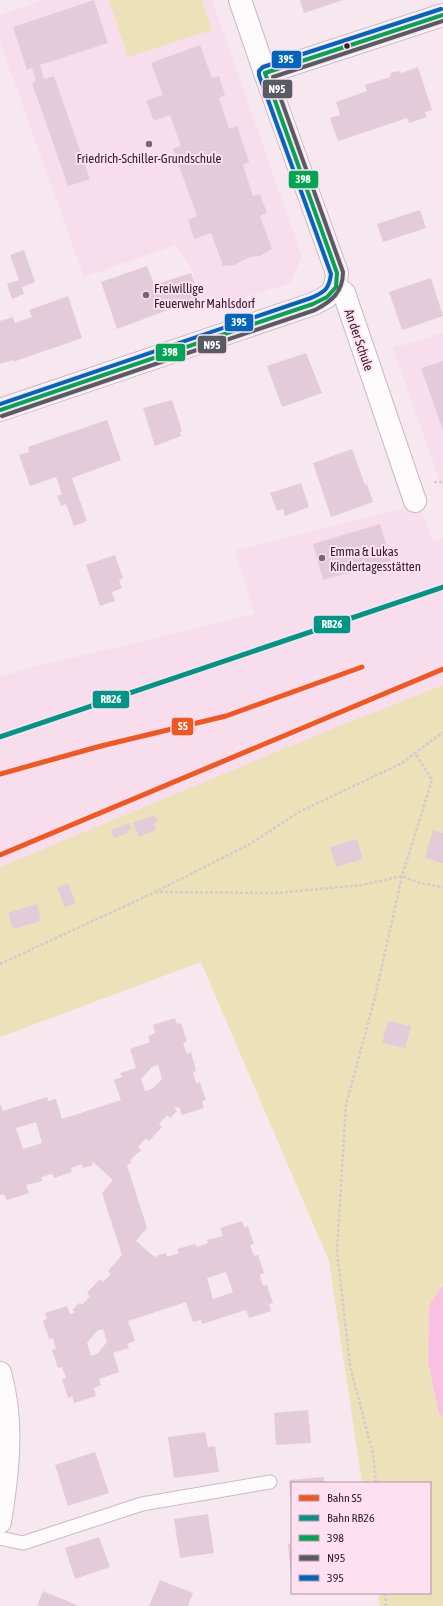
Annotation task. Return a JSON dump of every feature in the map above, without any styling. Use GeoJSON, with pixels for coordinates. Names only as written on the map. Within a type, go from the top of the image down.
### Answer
{"type":"FeatureCollection","features":[{"type":"Feature","properties":{"kind":"street"},"geometry":{"type":"LineString","coordinates":[[0,410],[313,304],[327,297],[336,287],[337,273],[240,0]]}},
{"type":"Feature","properties":{"kind":"street"},"geometry":{"type":"LineString","coordinates":[[265,73],[443,15]]}},
{"type":"Feature","properties":{"kind":"street","name":"An der Schule"},"geometry":{"type":"LineString","coordinates":[[336,287],[344,293],[415,501]]}},
{"type":"Feature","properties":{"kind":"street"},"geometry":{"type":"LineString","coordinates":[[0,1373],[9,1429],[5,1492],[0,1522]]}},
{"type":"Feature","properties":{"kind":"lane"},"geometry":{"type":"LineString","coordinates":[[0,1538],[22,1543],[142,1504],[270,1482]]}},
{"type":"Feature","properties":{"kind":"path"},"geometry":{"type":"LineString","coordinates":[[430,481],[443,482]]}},
{"type":"Feature","properties":{"kind":"path"},"geometry":{"type":"LineString","coordinates":[[0,964],[155,892],[250,844],[298,812],[402,763],[443,732]]}},
{"type":"Feature","properties":{"kind":"path"},"geometry":{"type":"LineString","coordinates":[[376,1482],[373,1454],[350,1366],[337,1250],[346,1105],[375,996],[402,876],[432,780],[415,754]]}},
{"type":"Feature","properties":{"kind":"path"},"geometry":{"type":"LineString","coordinates":[[155,892],[277,893],[362,885],[402,876],[420,883],[443,887]]}},
{"type":"Feature","properties":{"kind":"path"},"geometry":{"type":"LineString","coordinates":[[385,1594],[386,1606]]}},
{"type":"Feature","properties":{"kind":"shaded area","name":"Friedrich-Schiller-Grundschule"},"geometry":{"type":"Polygon","coordinates":[[[44,0],[212,0],[302,257],[290,283],[207,310],[190,266],[176,245],[84,277],[0,42],[0,15],[44,0]]]}},
{"type":"Feature","properties":{"kind":"shaded area"},"geometry":{"type":"Polygon","coordinates":[[[109,0],[202,0],[212,30],[128,57],[109,0]]]}},
{"type":"Feature","properties":{"kind":"shaded area"},"geometry":{"type":"Polygon","coordinates":[[[443,333],[443,490],[393,348],[443,333]]]}},
{"type":"Feature","properties":{"kind":"shaded area"},"geometry":{"type":"Polygon","coordinates":[[[419,504],[433,542],[443,538],[443,685],[0,867],[0,677],[30,668],[255,614],[235,551],[419,504]]]}},
{"type":"Feature","properties":{"kind":"shaded area"},"geometry":{"type":"Polygon","coordinates":[[[443,685],[443,1285],[429,1305],[428,1362],[439,1414],[443,1417],[443,1606],[380,1606],[378,1594],[431,1594],[431,1482],[362,1482],[329,1261],[201,962],[0,1037],[0,867],[327,731],[443,685]]]}},
{"type":"Feature","properties":{"kind":"shaded area"},"geometry":{"type":"Polygon","coordinates":[[[443,1285],[443,1417],[439,1414],[428,1362],[429,1305],[443,1285]]]}},
{"type":"Feature","properties":{"kind":"building"},"geometry":{"type":"Polygon","coordinates":[[[94,0],[108,43],[40,65],[44,79],[54,76],[90,179],[68,186],[32,83],[36,81],[32,68],[27,70],[13,27],[94,0]]]}},
{"type":"Feature","properties":{"kind":"building"},"geometry":{"type":"Polygon","coordinates":[[[300,0],[343,0],[304,13],[300,0]]]}},
{"type":"Feature","properties":{"kind":"building"},"geometry":{"type":"Polygon","coordinates":[[[200,45],[212,78],[219,76],[225,95],[219,98],[229,129],[237,126],[249,162],[243,165],[253,196],[260,194],[267,213],[260,216],[272,249],[260,256],[250,257],[234,265],[223,266],[211,233],[194,239],[188,220],[197,216],[173,149],[181,146],[170,115],[154,121],[146,101],[163,95],[151,63],[200,45]]]}},
{"type":"Feature","properties":{"kind":"building"},"geometry":{"type":"Polygon","coordinates":[[[418,67],[432,110],[425,112],[427,117],[409,123],[407,118],[338,141],[330,118],[340,115],[336,102],[367,91],[365,85],[390,77],[391,73],[398,71],[402,73],[418,67]]]}},
{"type":"Feature","properties":{"kind":"building"},"geometry":{"type":"Polygon","coordinates":[[[420,210],[426,228],[383,242],[377,224],[420,210]]]}},
{"type":"Feature","properties":{"kind":"building"},"geometry":{"type":"Polygon","coordinates":[[[24,250],[35,282],[22,287],[24,294],[12,299],[7,284],[19,280],[10,255],[24,250]]]}},
{"type":"Feature","properties":{"kind":"building"},"geometry":{"type":"Polygon","coordinates":[[[147,266],[154,285],[191,273],[200,298],[117,329],[101,282],[147,266]]]}},
{"type":"Feature","properties":{"kind":"building"},"geometry":{"type":"Polygon","coordinates":[[[431,278],[443,316],[402,330],[389,292],[431,278]]]}},
{"type":"Feature","properties":{"kind":"building"},"geometry":{"type":"Polygon","coordinates":[[[68,296],[82,338],[13,362],[13,360],[0,364],[0,321],[13,317],[15,323],[32,317],[29,310],[68,296]]]}},
{"type":"Feature","properties":{"kind":"building"},"geometry":{"type":"Polygon","coordinates":[[[306,353],[322,393],[282,407],[267,366],[306,353]]]}},
{"type":"Feature","properties":{"kind":"building"},"geometry":{"type":"Polygon","coordinates":[[[443,361],[443,430],[421,368],[443,361]]]}},
{"type":"Feature","properties":{"kind":"building"},"geometry":{"type":"Polygon","coordinates":[[[172,400],[182,431],[180,432],[181,436],[155,446],[143,408],[172,400]]]}},
{"type":"Feature","properties":{"kind":"building"},"geometry":{"type":"Polygon","coordinates":[[[107,420],[121,460],[72,478],[87,521],[74,526],[66,504],[61,506],[57,496],[62,494],[56,477],[30,486],[19,455],[29,452],[28,447],[107,420]]]}},
{"type":"Feature","properties":{"kind":"building"},"geometry":{"type":"Polygon","coordinates":[[[352,449],[373,502],[331,517],[313,463],[352,449]]]}},
{"type":"Feature","properties":{"kind":"building"},"geometry":{"type":"Polygon","coordinates":[[[301,483],[309,507],[285,516],[283,509],[277,511],[270,493],[301,483]]]}},
{"type":"Feature","properties":{"kind":"building"},"geometry":{"type":"Polygon","coordinates":[[[380,524],[391,561],[323,580],[313,544],[380,524]]]}},
{"type":"Feature","properties":{"kind":"building"},"geometry":{"type":"Polygon","coordinates":[[[115,555],[123,578],[119,580],[122,588],[112,592],[115,601],[100,606],[86,565],[115,555]]]}},
{"type":"Feature","properties":{"kind":"building"},"geometry":{"type":"Polygon","coordinates":[[[155,815],[158,821],[154,823],[156,830],[139,837],[133,823],[155,815]]]}},
{"type":"Feature","properties":{"kind":"building"},"geometry":{"type":"Polygon","coordinates":[[[129,823],[132,829],[127,831],[128,833],[114,838],[111,830],[129,823]]]}},
{"type":"Feature","properties":{"kind":"building"},"geometry":{"type":"Polygon","coordinates":[[[433,830],[443,833],[443,863],[425,858],[433,830]]]}},
{"type":"Feature","properties":{"kind":"building"},"geometry":{"type":"Polygon","coordinates":[[[357,839],[363,859],[336,867],[330,847],[357,839]]]}},
{"type":"Feature","properties":{"kind":"building"},"geometry":{"type":"Polygon","coordinates":[[[68,883],[76,903],[65,907],[57,888],[68,883]]]}},
{"type":"Feature","properties":{"kind":"building"},"geometry":{"type":"Polygon","coordinates":[[[37,904],[41,921],[13,929],[8,913],[37,904]]]}},
{"type":"Feature","properties":{"kind":"building"},"geometry":{"type":"Polygon","coordinates":[[[175,1018],[177,1024],[181,1023],[187,1041],[183,1043],[187,1054],[191,1052],[196,1071],[193,1072],[196,1083],[200,1082],[206,1100],[202,1101],[204,1108],[182,1115],[179,1107],[174,1108],[177,1111],[170,1118],[167,1115],[159,1124],[162,1127],[149,1141],[146,1138],[138,1147],[141,1150],[130,1160],[131,1162],[127,1165],[147,1228],[136,1241],[157,1259],[156,1256],[166,1253],[167,1257],[179,1253],[177,1249],[195,1244],[197,1247],[208,1243],[207,1240],[223,1236],[220,1228],[242,1221],[244,1227],[248,1226],[254,1244],[250,1245],[254,1256],[258,1255],[264,1273],[260,1275],[263,1286],[267,1285],[273,1303],[269,1304],[271,1311],[249,1318],[246,1310],[202,1324],[201,1320],[193,1322],[186,1302],[128,1321],[135,1341],[127,1344],[129,1348],[113,1353],[119,1372],[99,1379],[101,1385],[94,1388],[96,1396],[74,1403],[72,1396],[68,1398],[62,1379],[66,1378],[62,1367],[58,1368],[52,1350],[56,1349],[53,1338],[49,1339],[43,1321],[47,1319],[45,1313],[67,1306],[70,1314],[75,1312],[72,1310],[79,1303],[82,1305],[90,1296],[87,1293],[100,1279],[103,1282],[111,1274],[108,1271],[122,1255],[102,1193],[113,1180],[92,1161],[93,1165],[83,1168],[82,1164],[71,1168],[72,1172],[54,1178],[52,1174],[41,1177],[42,1181],[26,1185],[29,1193],[7,1200],[4,1194],[0,1195],[0,1104],[3,1111],[47,1097],[48,1101],[56,1099],[62,1119],[121,1100],[114,1080],[122,1077],[120,1073],[136,1068],[130,1049],[150,1042],[148,1036],[155,1033],[153,1025],[175,1018]],[[158,1065],[152,1067],[141,1079],[145,1091],[152,1089],[162,1079],[158,1065]],[[36,1122],[16,1128],[23,1149],[42,1143],[36,1122]],[[226,1272],[207,1278],[213,1299],[233,1292],[226,1272]],[[103,1329],[97,1331],[87,1343],[91,1356],[97,1354],[107,1342],[103,1329]]]}},
{"type":"Feature","properties":{"kind":"building"},"geometry":{"type":"Polygon","coordinates":[[[388,1021],[411,1026],[405,1048],[382,1043],[388,1021]]]}},
{"type":"Feature","properties":{"kind":"building"},"geometry":{"type":"Polygon","coordinates":[[[308,1410],[311,1443],[276,1445],[274,1413],[308,1410]]]}},
{"type":"Feature","properties":{"kind":"building"},"geometry":{"type":"Polygon","coordinates":[[[205,1432],[208,1447],[215,1446],[219,1472],[174,1478],[168,1437],[205,1432]]]}},
{"type":"Feature","properties":{"kind":"building"},"geometry":{"type":"Polygon","coordinates":[[[95,1452],[109,1493],[68,1506],[55,1465],[95,1452]]]}},
{"type":"Feature","properties":{"kind":"building"},"geometry":{"type":"Polygon","coordinates":[[[324,1477],[324,1482],[291,1482],[291,1504],[289,1480],[324,1477]]]}},
{"type":"Feature","properties":{"kind":"building"},"geometry":{"type":"Polygon","coordinates":[[[208,1514],[214,1553],[180,1558],[174,1519],[208,1514]]]}},
{"type":"Feature","properties":{"kind":"building"},"geometry":{"type":"Polygon","coordinates":[[[99,1537],[110,1567],[75,1579],[65,1548],[99,1537]]]}},
{"type":"Feature","properties":{"kind":"building"},"geometry":{"type":"Polygon","coordinates":[[[291,1543],[291,1576],[288,1544],[291,1543]]]}},
{"type":"Feature","properties":{"kind":"building"},"geometry":{"type":"Polygon","coordinates":[[[160,1580],[193,1593],[188,1606],[149,1606],[160,1580]]]}},
{"type":"Feature","properties":{"kind":"building"},"geometry":{"type":"Polygon","coordinates":[[[43,1591],[79,1606],[37,1606],[43,1591]]]}},
{"type":"Feature","properties":{"kind":"rail line","name":"RB26"},"geometry":{"type":"LineString","coordinates":[[0,737],[443,587]]}},
{"type":"Feature","properties":{"kind":"rail line","name":"S5"},"geometry":{"type":"LineString","coordinates":[[0,774],[101,746],[226,716],[362,667]]}},
{"type":"Feature","properties":{"kind":"rail line","name":"S5"},"geometry":{"type":"LineString","coordinates":[[0,855],[443,669]]}},
{"type":"Feature","properties":{"kind":"transit line","name":"395"},"geometry":{"type":"LineString","coordinates":[[0,404],[311,298],[325,290],[329,284],[331,274],[259,75],[259,71],[263,67],[441,9]]}},
{"type":"Feature","properties":{"kind":"transit line","name":"398"},"geometry":{"type":"LineString","coordinates":[[265,73],[443,15]]}},
{"type":"Feature","properties":{"kind":"transit line","name":"N95"},"geometry":{"type":"LineString","coordinates":[[2,416],[315,310],[327,303],[339,290],[343,272],[273,77],[443,21]]}},
{"type":"Feature","properties":{"kind":"transit line","name":"398"},"geometry":{"type":"LineString","coordinates":[[265,73],[337,273],[336,287]]}},
{"type":"Feature","properties":{"kind":"transit line","name":"398"},"geometry":{"type":"LineString","coordinates":[[0,410],[313,304],[327,297],[336,287]]}},
{"type":"Feature","properties":{"kind":"place","name":"Friedrich-Schiller-Grundschule"},"geometry":{"type":"Point","coordinates":[149,144]}},
{"type":"Feature","properties":{"kind":"place","name":"Freiwillige Feuerwehr Mahlsdorf"},"geometry":{"type":"Point","coordinates":[146,295]}},
{"type":"Feature","properties":{"kind":"place","name":"Emma & Lukas Kindertagesstätten"},"geometry":{"type":"Point","coordinates":[322,558]}}]}
